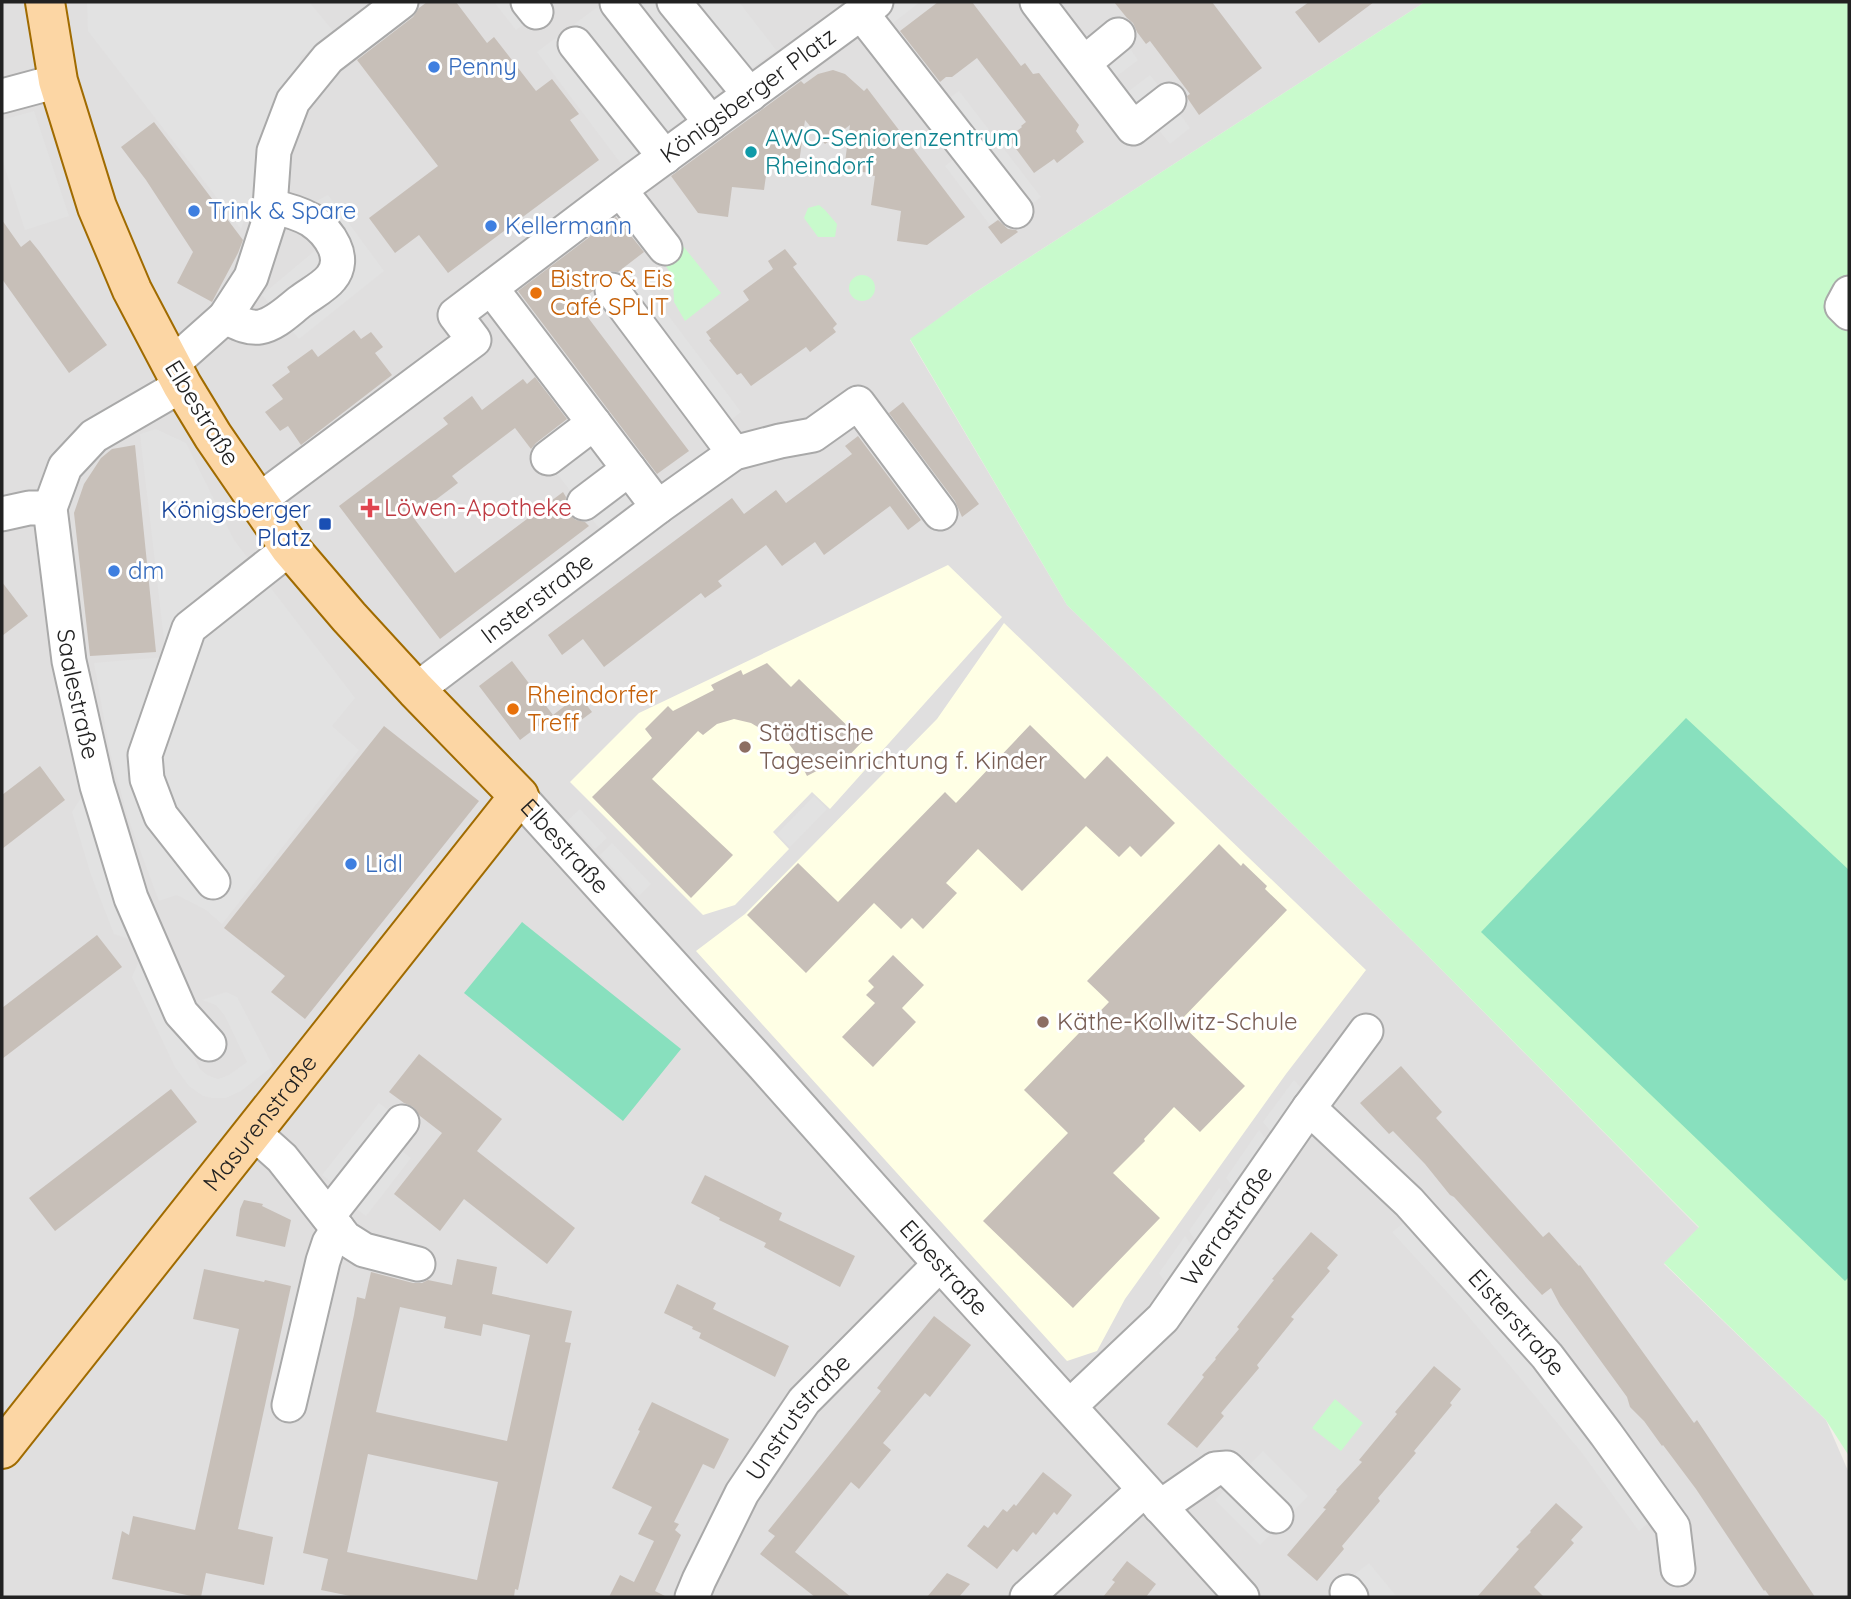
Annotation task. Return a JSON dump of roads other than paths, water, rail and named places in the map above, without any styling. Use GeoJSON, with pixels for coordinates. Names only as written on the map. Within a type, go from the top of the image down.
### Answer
{"type":"FeatureCollection","features":[{"type":"Feature","properties":{"kind":"main road","name":"Elbestraße"},"geometry":{"type":"LineString","coordinates":[[45,2],[58,81],[97,207],[132,290],[176,375],[213,436],[290,548],[416,690],[519,796]]}},
{"type":"Feature","properties":{"kind":"main road","name":"Masurenstraße"},"geometry":{"type":"LineString","coordinates":[[2,1449],[519,796]]}},
{"type":"Feature","properties":{"kind":"street"},"geometry":{"type":"LineString","coordinates":[[176,375],[225,317],[251,277],[269,221],[274,150],[293,101],[328,58],[401,2]]}},
{"type":"Feature","properties":{"kind":"street"},"geometry":{"type":"LineString","coordinates":[[674,2],[750,95]]}},
{"type":"Feature","properties":{"kind":"street"},"geometry":{"type":"LineString","coordinates":[[1037,2],[1133,128],[1169,100]]}},
{"type":"Feature","properties":{"kind":"street"},"geometry":{"type":"LineString","coordinates":[[617,4],[711,123]]}},
{"type":"Feature","properties":{"kind":"street"},"geometry":{"type":"LineString","coordinates":[[869,8],[1016,211]]}},
{"type":"Feature","properties":{"kind":"street","name":"Königsberger Platz"},"geometry":{"type":"LineString","coordinates":[[258,501],[474,340],[455,316],[626,185],[869,8]]}},
{"type":"Feature","properties":{"kind":"street"},"geometry":{"type":"LineString","coordinates":[[1084,63],[1118,35]]}},
{"type":"Feature","properties":{"kind":"street"},"geometry":{"type":"LineString","coordinates":[[575,44],[665,157]]}},
{"type":"Feature","properties":{"kind":"street"},"geometry":{"type":"LineString","coordinates":[[2,96],[58,81]]}},
{"type":"Feature","properties":{"kind":"street"},"geometry":{"type":"LineString","coordinates":[[626,185],[665,248]]}},
{"type":"Feature","properties":{"kind":"street"},"geometry":{"type":"LineString","coordinates":[[225,317],[243,325],[258,327],[272,323],[330,279],[337,268],[338,254],[328,236],[311,220],[270,206]]}},
{"type":"Feature","properties":{"kind":"street"},"geometry":{"type":"LineString","coordinates":[[491,288],[659,507]]}},
{"type":"Feature","properties":{"kind":"street"},"geometry":{"type":"LineString","coordinates":[[612,290],[734,453]]}},
{"type":"Feature","properties":{"kind":"street","name":"Saalestraße"},"geometry":{"type":"LineString","coordinates":[[176,375],[94,436],[65,467],[50,508],[69,661],[97,786],[131,898],[181,1013],[209,1044]]}},
{"type":"Feature","properties":{"kind":"street","name":"Insterstraße"},"geometry":{"type":"LineString","coordinates":[[416,690],[734,453],[813,435],[858,403],[940,513]]}},
{"type":"Feature","properties":{"kind":"street"},"geometry":{"type":"LineString","coordinates":[[548,458],[594,423]]}},
{"type":"Feature","properties":{"kind":"street"},"geometry":{"type":"LineString","coordinates":[[584,503],[629,469]]}},
{"type":"Feature","properties":{"kind":"street"},"geometry":{"type":"LineString","coordinates":[[2,514],[29,508],[50,508]]}},
{"type":"Feature","properties":{"kind":"street"},"geometry":{"type":"LineString","coordinates":[[213,882],[161,816],[147,779],[145,755],[189,628],[290,548]]}},
{"type":"Feature","properties":{"kind":"street","name":"Elbestraße"},"geometry":{"type":"LineString","coordinates":[[519,796],[1242,1597]]}},
{"type":"Feature","properties":{"kind":"street","name":"Werrastraße"},"geometry":{"type":"LineString","coordinates":[[1070,1406],[1163,1318],[1366,1031]]}},
{"type":"Feature","properties":{"kind":"street","name":"Elsterstraße"},"geometry":{"type":"LineString","coordinates":[[1309,1108],[1409,1202],[1547,1356],[1674,1527],[1678,1569]]}},
{"type":"Feature","properties":{"kind":"street"},"geometry":{"type":"LineString","coordinates":[[289,1405],[333,1222],[402,1122]]}},
{"type":"Feature","properties":{"kind":"street"},"geometry":{"type":"LineString","coordinates":[[254,1132],[282,1158],[345,1237],[364,1250],[418,1264]]}},
{"type":"Feature","properties":{"kind":"street","name":"Unstrutstraße"},"geometry":{"type":"LineString","coordinates":[[692,1597],[742,1493],[804,1401],[940,1264]]}},
{"type":"Feature","properties":{"kind":"street"},"geometry":{"type":"LineString","coordinates":[[1027,1597],[1152,1498],[1215,1469],[1227,1468],[1276,1516]]}},
{"type":"Feature","properties":{"kind":"place","name":"Penny"},"geometry":{"type":"Point","coordinates":[434,67]}},
{"type":"Feature","properties":{"kind":"place","name":"AWO-Seniorenzentrum Rheindorf"},"geometry":{"type":"Point","coordinates":[751,152]}},
{"type":"Feature","properties":{"kind":"place","name":"Trink & Spare"},"geometry":{"type":"Point","coordinates":[194,211]}},
{"type":"Feature","properties":{"kind":"place","name":"Kellermann"},"geometry":{"type":"Point","coordinates":[491,226]}},
{"type":"Feature","properties":{"kind":"place","name":"Bistro & Eis Café SPLIT"},"geometry":{"type":"Point","coordinates":[536,293]}},
{"type":"Feature","properties":{"kind":"place","name":"Löwen-Apotheke"},"geometry":{"type":"Point","coordinates":[370,508]}},
{"type":"Feature","properties":{"kind":"place","name":"Königsberger Platz"},"geometry":{"type":"Point","coordinates":[325,524]}},
{"type":"Feature","properties":{"kind":"place","name":"dm"},"geometry":{"type":"Point","coordinates":[114,571]}},
{"type":"Feature","properties":{"kind":"place","name":"Rheindorfer Treff"},"geometry":{"type":"Point","coordinates":[513,709]}},
{"type":"Feature","properties":{"kind":"place","name":"Städtische Tageseinrichtung f. Kinder"},"geometry":{"type":"Point","coordinates":[745,747]}},
{"type":"Feature","properties":{"kind":"place","name":"Lidl"},"geometry":{"type":"Point","coordinates":[351,864]}},
{"type":"Feature","properties":{"kind":"place","name":"Käthe-Kollwitz-Schule"},"geometry":{"type":"Point","coordinates":[1043,1022]}}]}
